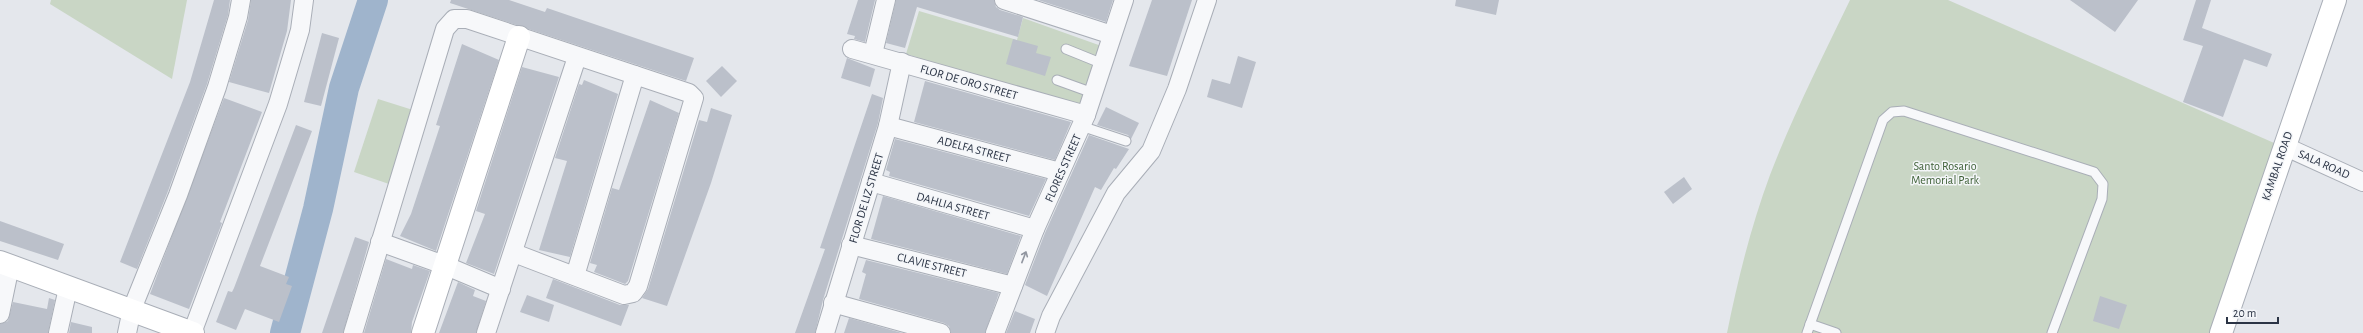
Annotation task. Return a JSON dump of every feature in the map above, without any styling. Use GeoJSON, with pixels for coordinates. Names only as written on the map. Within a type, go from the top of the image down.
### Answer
{"type":"FeatureCollection","features":[{"type":"Feature","properties":{"kind":"street"},"geometry":{"type":"LineString","coordinates":[[127,333],[132,309],[178,194],[217,87],[238,17],[241,0]]}},
{"type":"Feature","properties":{"kind":"street"},"geometry":{"type":"LineString","coordinates":[[0,314],[5,264],[68,288],[132,309],[192,333],[278,104],[300,30],[304,0]]}},
{"type":"Feature","properties":{"kind":"street"},"geometry":{"type":"LineString","coordinates":[[873,54],[886,0]]}},
{"type":"Feature","properties":{"kind":"street"},"geometry":{"type":"LineString","coordinates":[[1004,0],[1112,35]]}},
{"type":"Feature","properties":{"kind":"street","name":"FLORES STREET"},"geometry":{"type":"LineString","coordinates":[[995,333],[1035,229],[1084,121],[1124,0]]}},
{"type":"Feature","properties":{"kind":"street"},"geometry":{"type":"LineString","coordinates":[[1045,333],[1052,316],[1116,193],[1151,151],[1177,89],[1207,0]]}},
{"type":"Feature","properties":{"kind":"street","name":"KAMBAL ROAD"},"geometry":{"type":"LineString","coordinates":[[2220,333],[2335,0]]}},
{"type":"Feature","properties":{"kind":"street"},"geometry":{"type":"LineString","coordinates":[[353,333],[445,29],[454,19],[467,19],[519,38],[689,93],[694,98],[694,104],[638,286],[633,293],[624,295],[514,253]]}},
{"type":"Feature","properties":{"kind":"street"},"geometry":{"type":"LineString","coordinates":[[423,333],[519,38]]}},
{"type":"Feature","properties":{"kind":"street","name":"FLOR DE ORO STREET"},"geometry":{"type":"LineString","coordinates":[[852,49],[902,62],[1084,121]]}},
{"type":"Feature","properties":{"kind":"street"},"geometry":{"type":"LineString","coordinates":[[486,333],[514,253],[577,57]]}},
{"type":"Feature","properties":{"kind":"street","name":"FLOR DE LIZ STREET"},"geometry":{"type":"LineString","coordinates":[[825,333],[888,126],[902,62]]}},
{"type":"Feature","properties":{"kind":"street"},"geometry":{"type":"LineString","coordinates":[[575,276],[635,75]]}},
{"type":"Feature","properties":{"kind":"street","name":"ADELFA STREET"},"geometry":{"type":"LineString","coordinates":[[888,126],[1060,172]]}},
{"type":"Feature","properties":{"kind":"street","name":"SALA ROAD"},"geometry":{"type":"LineString","coordinates":[[2284,146],[2363,182]]}},
{"type":"Feature","properties":{"kind":"street","name":"DAHLIA STREET"},"geometry":{"type":"LineString","coordinates":[[871,182],[1035,229]]}},
{"type":"Feature","properties":{"kind":"street"},"geometry":{"type":"LineString","coordinates":[[380,242],[444,265],[501,289]]}},
{"type":"Feature","properties":{"kind":"street","name":"CLAVIE STREET"},"geometry":{"type":"LineString","coordinates":[[851,245],[1012,286]]}},
{"type":"Feature","properties":{"kind":"street"},"geometry":{"type":"LineString","coordinates":[[58,333],[68,288]]}},
{"type":"Feature","properties":{"kind":"street"},"geometry":{"type":"LineString","coordinates":[[833,303],[941,333]]}},
{"type":"Feature","properties":{"kind":"lane"},"geometry":{"type":"LineString","coordinates":[[1066,49],[1103,64]]}},
{"type":"Feature","properties":{"kind":"lane"},"geometry":{"type":"LineString","coordinates":[[1057,80],[1094,93]]}},
{"type":"Feature","properties":{"kind":"lane"},"geometry":{"type":"LineString","coordinates":[[1836,333],[1808,329],[1883,120],[1892,112],[1904,111],[2094,172],[2103,184],[2102,198],[2052,333]]}},
{"type":"Feature","properties":{"kind":"lane"},"geometry":{"type":"LineString","coordinates":[[1084,121],[1126,141]]}},
{"type":"Feature","properties":{"kind":"green space"},"geometry":{"type":"Polygon","coordinates":[[[51,0],[187,0],[172,79],[50,4],[51,0]]]}},
{"type":"Feature","properties":{"kind":"green space","name":"Santo Rosario Memorial Park"},"geometry":{"type":"Polygon","coordinates":[[[1850,0],[1948,0],[2281,146],[2216,333],[1727,333],[1746,253],[1770,175],[1818,65],[1850,0]]]}},
{"type":"Feature","properties":{"kind":"green space"},"geometry":{"type":"Polygon","coordinates":[[[919,11],[1017,40],[1023,18],[1107,48],[1082,107],[916,59],[916,57],[906,54],[919,11]]]}},
{"type":"Feature","properties":{"kind":"green space"},"geometry":{"type":"Polygon","coordinates":[[[378,99],[413,110],[389,184],[354,172],[378,99]]]}},
{"type":"Feature","properties":{"kind":"building"},"geometry":{"type":"Polygon","coordinates":[[[214,0],[230,0],[228,15],[207,84],[168,191],[137,269],[120,262],[190,82],[214,0]]]}},
{"type":"Feature","properties":{"kind":"building"},"geometry":{"type":"Polygon","coordinates":[[[251,0],[291,0],[287,31],[269,93],[229,82],[248,20],[251,0]]]}},
{"type":"Feature","properties":{"kind":"building"},"geometry":{"type":"Polygon","coordinates":[[[451,0],[509,0],[545,12],[547,8],[694,58],[686,81],[450,3],[451,0]]]}},
{"type":"Feature","properties":{"kind":"building"},"geometry":{"type":"Polygon","coordinates":[[[858,0],[875,0],[865,42],[854,39],[855,36],[847,34],[858,0]]]}},
{"type":"Feature","properties":{"kind":"building"},"geometry":{"type":"Polygon","coordinates":[[[896,0],[994,0],[996,7],[1000,10],[1023,17],[1018,37],[917,7],[905,48],[886,43],[896,0]]]}},
{"type":"Feature","properties":{"kind":"building"},"geometry":{"type":"Polygon","coordinates":[[[1038,0],[1113,0],[1106,22],[1038,0]]]}},
{"type":"Feature","properties":{"kind":"building"},"geometry":{"type":"Polygon","coordinates":[[[1152,0],[1192,0],[1167,76],[1129,66],[1152,0]]]}},
{"type":"Feature","properties":{"kind":"building"},"geometry":{"type":"Polygon","coordinates":[[[1456,0],[1499,0],[1496,15],[1455,6],[1456,0]]]}},
{"type":"Feature","properties":{"kind":"building"},"geometry":{"type":"Polygon","coordinates":[[[2070,0],[2138,0],[2115,32],[2070,0]]]}},
{"type":"Feature","properties":{"kind":"building"},"geometry":{"type":"Polygon","coordinates":[[[2196,0],[2211,0],[2202,28],[2272,54],[2267,67],[2244,59],[2223,117],[2183,102],[2203,46],[2183,40],[2196,0]]]}},
{"type":"Feature","properties":{"kind":"building"},"geometry":{"type":"Polygon","coordinates":[[[322,33],[339,38],[321,106],[304,102],[322,33]]]}},
{"type":"Feature","properties":{"kind":"building"},"geometry":{"type":"Polygon","coordinates":[[[1013,39],[1038,46],[1036,53],[1051,57],[1045,76],[1006,64],[1013,39]]]}},
{"type":"Feature","properties":{"kind":"building"},"geometry":{"type":"Polygon","coordinates":[[[462,44],[499,60],[436,251],[400,236],[411,214],[440,126],[436,125],[462,44]]]}},
{"type":"Feature","properties":{"kind":"building"},"geometry":{"type":"Polygon","coordinates":[[[1238,56],[1256,62],[1242,108],[1207,97],[1212,79],[1230,84],[1238,56]]]}},
{"type":"Feature","properties":{"kind":"building"},"geometry":{"type":"Polygon","coordinates":[[[847,58],[875,69],[870,87],[841,78],[847,58]]]}},
{"type":"Feature","properties":{"kind":"building"},"geometry":{"type":"Polygon","coordinates":[[[722,66],[737,81],[721,97],[706,81],[722,66]]]}},
{"type":"Feature","properties":{"kind":"building"},"geometry":{"type":"Polygon","coordinates":[[[522,67],[559,77],[494,274],[466,263],[485,214],[476,211],[522,67]]]}},
{"type":"Feature","properties":{"kind":"building"},"geometry":{"type":"Polygon","coordinates":[[[584,80],[618,94],[570,257],[539,250],[567,161],[555,158],[579,84],[582,85],[584,80]]]}},
{"type":"Feature","properties":{"kind":"building"},"geometry":{"type":"Polygon","coordinates":[[[925,81],[1071,122],[1055,160],[914,122],[925,81]]]}},
{"type":"Feature","properties":{"kind":"building"},"geometry":{"type":"Polygon","coordinates":[[[872,94],[883,98],[878,123],[823,300],[815,333],[795,333],[825,249],[820,248],[872,94]]]}},
{"type":"Feature","properties":{"kind":"building"},"geometry":{"type":"Polygon","coordinates":[[[224,98],[262,112],[189,309],[150,294],[224,98]]]}},
{"type":"Feature","properties":{"kind":"building"},"geometry":{"type":"Polygon","coordinates":[[[650,100],[679,113],[628,281],[625,284],[594,272],[597,265],[590,263],[612,188],[619,190],[650,100]]]}},
{"type":"Feature","properties":{"kind":"building"},"geometry":{"type":"Polygon","coordinates":[[[1106,107],[1139,123],[1131,139],[1128,135],[1097,125],[1106,107]]]}},
{"type":"Feature","properties":{"kind":"building"},"geometry":{"type":"Polygon","coordinates":[[[711,108],[732,115],[711,183],[667,306],[642,298],[648,289],[699,120],[707,122],[711,108]]]}},
{"type":"Feature","properties":{"kind":"building"},"geometry":{"type":"Polygon","coordinates":[[[296,125],[312,131],[260,266],[289,277],[286,284],[292,286],[279,322],[245,309],[236,330],[216,322],[228,291],[232,292],[234,288],[296,125]]]}},
{"type":"Feature","properties":{"kind":"building"},"geometry":{"type":"Polygon","coordinates":[[[1089,135],[1129,149],[1116,169],[1114,168],[1101,190],[1095,187],[1047,296],[1025,285],[1045,233],[1089,135]]]}},
{"type":"Feature","properties":{"kind":"building"},"geometry":{"type":"Polygon","coordinates":[[[895,139],[1046,179],[1029,216],[889,176],[890,172],[886,170],[895,139]]]}},
{"type":"Feature","properties":{"kind":"building"},"geometry":{"type":"Polygon","coordinates":[[[1684,177],[1692,189],[1673,204],[1664,192],[1684,177]]]}},
{"type":"Feature","properties":{"kind":"building"},"geometry":{"type":"Polygon","coordinates":[[[883,196],[1021,236],[1007,274],[871,239],[883,196]]]}},
{"type":"Feature","properties":{"kind":"building"},"geometry":{"type":"Polygon","coordinates":[[[0,221],[64,244],[58,260],[0,241],[0,221]]]}},
{"type":"Feature","properties":{"kind":"building"},"geometry":{"type":"Polygon","coordinates":[[[355,237],[369,242],[343,333],[322,333],[355,237]]]}},
{"type":"Feature","properties":{"kind":"building"},"geometry":{"type":"Polygon","coordinates":[[[386,259],[412,269],[413,265],[430,271],[412,322],[411,333],[364,333],[386,259]]]}},
{"type":"Feature","properties":{"kind":"building"},"geometry":{"type":"Polygon","coordinates":[[[866,260],[999,293],[985,333],[951,333],[949,326],[944,323],[859,299],[866,274],[862,272],[866,260]]]}},
{"type":"Feature","properties":{"kind":"building"},"geometry":{"type":"Polygon","coordinates":[[[553,279],[620,305],[629,305],[621,326],[546,298],[553,279]]]}},
{"type":"Feature","properties":{"kind":"building"},"geometry":{"type":"Polygon","coordinates":[[[458,282],[475,290],[473,296],[486,301],[476,333],[439,333],[458,282]]]}},
{"type":"Feature","properties":{"kind":"building"},"geometry":{"type":"Polygon","coordinates":[[[527,295],[554,305],[549,322],[520,312],[527,295]]]}},
{"type":"Feature","properties":{"kind":"building"},"geometry":{"type":"Polygon","coordinates":[[[2100,296],[2127,305],[2119,329],[2093,321],[2100,296]]]}},
{"type":"Feature","properties":{"kind":"building"},"geometry":{"type":"Polygon","coordinates":[[[49,298],[55,300],[48,333],[0,333],[0,324],[8,321],[13,302],[47,309],[49,298]]]}},
{"type":"Feature","properties":{"kind":"building"},"geometry":{"type":"Polygon","coordinates":[[[1015,311],[1035,319],[1030,333],[1006,333],[1015,311]]]}},
{"type":"Feature","properties":{"kind":"building"},"geometry":{"type":"Polygon","coordinates":[[[849,318],[902,333],[844,333],[849,318]]]}},
{"type":"Feature","properties":{"kind":"building"},"geometry":{"type":"Polygon","coordinates":[[[71,322],[92,327],[92,333],[69,333],[71,322]]]}},
{"type":"Feature","properties":{"kind":"waterway"},"geometry":{"type":"LineString","coordinates":[[285,333],[318,209],[344,88],[373,0]]}}]}
